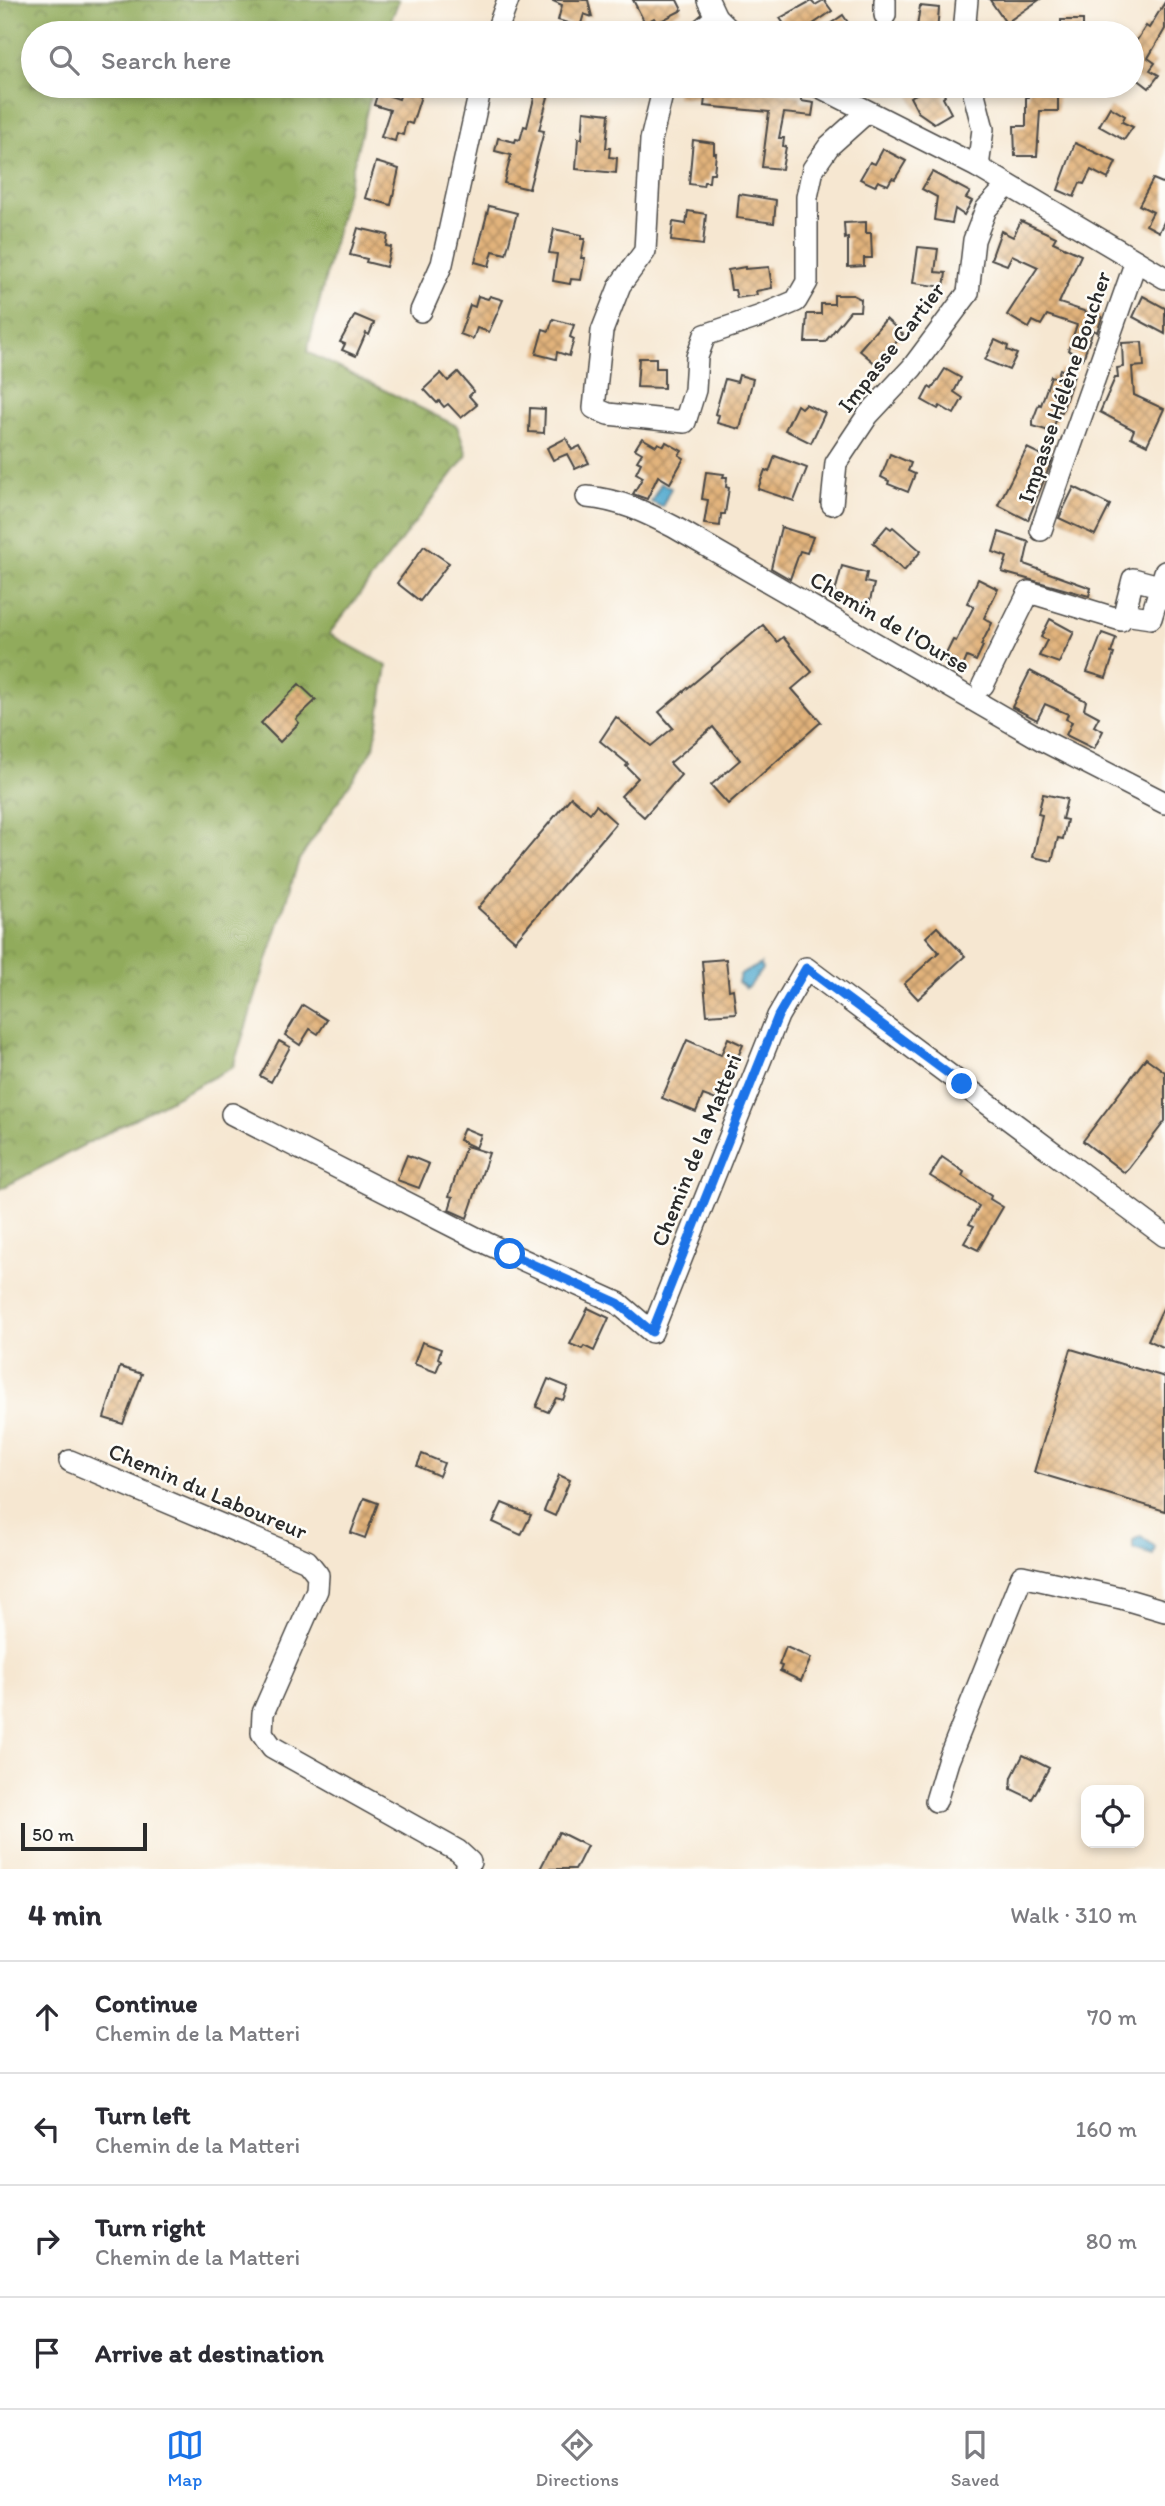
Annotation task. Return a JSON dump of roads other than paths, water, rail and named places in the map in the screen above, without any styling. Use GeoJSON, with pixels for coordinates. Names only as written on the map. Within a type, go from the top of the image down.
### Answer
{"type":"FeatureCollection","features":[{"type":"Feature","properties":{"kind":"street"},"geometry":{"type":"LineString","coordinates":[[500,21],[508,0]]}},
{"type":"Feature","properties":{"kind":"street"},"geometry":{"type":"LineString","coordinates":[[965,21],[967,0]]}},
{"type":"Feature","properties":{"kind":"street"},"geometry":{"type":"LineString","coordinates":[[421,311],[442,264],[478,98]]}},
{"type":"Feature","properties":{"kind":"street"},"geometry":{"type":"LineString","coordinates":[[661,98],[651,140],[645,251],[620,285],[602,331],[594,408],[608,414],[685,422],[695,390],[697,357],[705,335],[796,301],[807,282],[807,197],[813,169],[829,146],[867,112]]}},
{"type":"Feature","properties":{"kind":"street"},"geometry":{"type":"LineString","coordinates":[[841,98],[978,167],[1165,278]]}},
{"type":"Feature","properties":{"kind":"street"},"geometry":{"type":"LineString","coordinates":[[976,98],[983,129],[978,167]]}},
{"type":"Feature","properties":{"kind":"street","name":"Impasse Cartier"},"geometry":{"type":"LineString","coordinates":[[832,504],[836,463],[868,415],[912,368],[968,293],[974,240],[986,209],[1008,185]]}},
{"type":"Feature","properties":{"kind":"street","name":"Impasse Hélène Boucher"},"geometry":{"type":"LineString","coordinates":[[1041,530],[1136,261]]}},
{"type":"Feature","properties":{"kind":"street","name":"Chemin de l'Ourse"},"geometry":{"type":"LineString","coordinates":[[587,497],[630,505],[674,527],[1044,741],[1165,803]]}},
{"type":"Feature","properties":{"kind":"street"},"geometry":{"type":"LineString","coordinates":[[983,685],[1029,592],[1121,620],[1124,614],[1151,618],[1162,579]]}},
{"type":"Feature","properties":{"kind":"street","name":"Chemin de la Matteri"},"geometry":{"type":"LineString","coordinates":[[232,1114],[488,1244],[618,1303],[652,1332],[778,1016],[806,968],[1165,1236]]}},
{"type":"Feature","properties":{"kind":"street","name":"Chemin du Laboureur"},"geometry":{"type":"LineString","coordinates":[[70,1461],[307,1561],[318,1575],[317,1590],[263,1713],[262,1732],[272,1747],[458,1851],[470,1862],[467,1869]]}},
{"type":"Feature","properties":{"kind":"street"},"geometry":{"type":"LineString","coordinates":[[936,1801],[948,1761],[1021,1576],[1121,1598],[1165,1611]]}},
{"type":"Feature","properties":{"kind":"water"},"geometry":{"type":"Polygon","coordinates":[[[661,483],[671,488],[662,507],[651,502],[661,483]]]}},
{"type":"Feature","properties":{"kind":"water"},"geometry":{"type":"Polygon","coordinates":[[[761,964],[762,969],[750,986],[746,988],[738,982],[740,975],[761,964]]]}},
{"type":"Feature","properties":{"kind":"water"},"geometry":{"type":"Polygon","coordinates":[[[1141,1536],[1155,1547],[1153,1555],[1133,1549],[1133,1540],[1141,1536]]]}}]}
